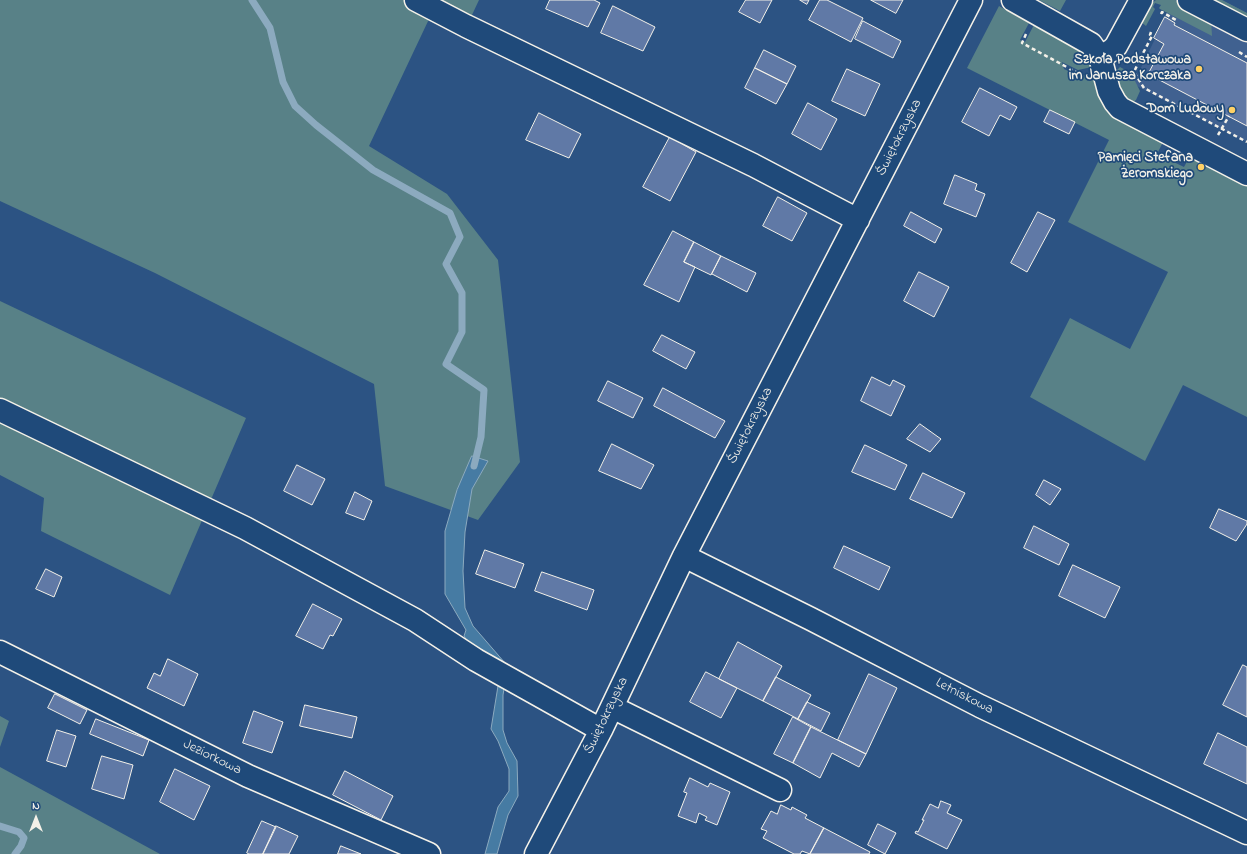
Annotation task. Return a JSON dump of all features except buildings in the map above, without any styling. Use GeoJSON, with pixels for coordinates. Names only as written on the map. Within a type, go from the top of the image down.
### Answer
{"type":"FeatureCollection","features":[{"type":"Feature","properties":{"kind":"street"},"geometry":{"type":"LineString","coordinates":[[416,0],[466,26],[753,165],[858,220]]}},
{"type":"Feature","properties":{"kind":"street","name":"Świętokrzyska"},"geometry":{"type":"LineString","coordinates":[[536,854],[601,730],[684,556],[972,0]]}},
{"type":"Feature","properties":{"kind":"street"},"geometry":{"type":"LineString","coordinates":[[1013,0],[1086,40],[1094,48],[1108,52]]}},
{"type":"Feature","properties":{"kind":"street"},"geometry":{"type":"LineString","coordinates":[[1141,0],[1108,52],[1108,91],[1120,108],[1247,174]]}},
{"type":"Feature","properties":{"kind":"street"},"geometry":{"type":"LineString","coordinates":[[1189,0],[1247,30]]}},
{"type":"Feature","properties":{"kind":"street"},"geometry":{"type":"LineString","coordinates":[[0,410],[252,532],[415,620],[476,660],[601,730]]}},
{"type":"Feature","properties":{"kind":"street","name":"Letniskowa"},"geometry":{"type":"LineString","coordinates":[[684,556],[811,619],[980,706],[1247,833]]}},
{"type":"Feature","properties":{"kind":"street","name":"Jeziorkowa"},"geometry":{"type":"LineString","coordinates":[[0,652],[248,776],[429,854]]}},
{"type":"Feature","properties":{"kind":"street"},"geometry":{"type":"LineString","coordinates":[[612,707],[780,790]]}},
{"type":"Feature","properties":{"kind":"path"},"geometry":{"type":"LineString","coordinates":[[1159,18],[1162,12],[1176,20]]}},
{"type":"Feature","properties":{"kind":"path"},"geometry":{"type":"LineString","coordinates":[[1153,29],[1150,35],[1152,36],[1134,72],[1144,88],[1247,142]]}},
{"type":"Feature","properties":{"kind":"path"},"geometry":{"type":"LineString","coordinates":[[1233,49],[1247,57]]}},
{"type":"Feature","properties":{"kind":"path"},"geometry":{"type":"LineString","coordinates":[[1108,52],[1140,59]]}},
{"type":"Feature","properties":{"kind":"path"},"geometry":{"type":"LineString","coordinates":[[1222,129],[1229,116]]}},
{"type":"Feature","properties":{"kind":"shaded area"},"geometry":{"type":"Polygon","coordinates":[[[1174,0],[1222,0],[1247,13],[1247,142],[1133,84],[1174,0]]]}},
{"type":"Feature","properties":{"kind":"shaded area"},"geometry":{"type":"Polygon","coordinates":[[[472,456],[488,461],[472,489],[465,532],[463,571],[465,608],[473,626],[505,663],[507,669],[503,695],[503,730],[507,743],[517,761],[518,796],[508,815],[497,854],[485,854],[498,807],[509,791],[509,769],[498,741],[491,729],[501,673],[468,642],[464,636],[466,630],[445,594],[445,531],[457,490],[472,456]]]}},
{"type":"Feature","properties":{"kind":"green space"},"geometry":{"type":"Polygon","coordinates":[[[0,0],[479,0],[464,32],[430,17],[369,146],[447,194],[498,260],[520,462],[478,520],[385,486],[374,384],[155,273],[0,201],[0,0]]]}},
{"type":"Feature","properties":{"kind":"green space"},"geometry":{"type":"Polygon","coordinates":[[[1039,0],[1066,0],[1060,11],[1039,0]]]}},
{"type":"Feature","properties":{"kind":"green space"},"geometry":{"type":"Polygon","coordinates":[[[1156,0],[1175,0],[1211,18],[1212,36],[1160,9],[1159,8],[1161,5],[1155,3],[1153,7],[1155,9],[1146,26],[1141,22],[1148,6],[1156,0]]]}},
{"type":"Feature","properties":{"kind":"green space"},"geometry":{"type":"Polygon","coordinates":[[[1213,0],[1222,0],[1247,13],[1247,17],[1213,0]]]}},
{"type":"Feature","properties":{"kind":"green space"},"geometry":{"type":"Polygon","coordinates":[[[999,6],[1029,23],[1020,40],[1025,42],[1036,21],[1084,48],[1092,67],[1078,70],[1062,62],[1064,69],[1079,76],[1089,74],[1091,80],[1096,79],[1164,140],[1157,154],[1184,167],[1191,154],[1201,160],[1198,167],[1203,170],[1206,162],[1247,183],[1247,417],[1183,385],[1145,461],[1030,397],[1070,318],[1130,349],[1168,272],[1068,222],[1109,140],[967,68],[999,6]]]}},
{"type":"Feature","properties":{"kind":"green space"},"geometry":{"type":"Polygon","coordinates":[[[1120,67],[1131,73],[1140,91],[1136,100],[1132,103],[1122,98],[1114,73],[1120,67]]]}},
{"type":"Feature","properties":{"kind":"green space"},"geometry":{"type":"Polygon","coordinates":[[[0,301],[246,418],[170,595],[41,531],[44,498],[0,475],[0,301]]]}},
{"type":"Feature","properties":{"kind":"green space"},"geometry":{"type":"Polygon","coordinates":[[[0,716],[9,721],[0,747],[0,716]]]}},
{"type":"Feature","properties":{"kind":"green space"},"geometry":{"type":"Polygon","coordinates":[[[0,767],[160,854],[0,854],[0,767]]]}},
{"type":"Feature","properties":{"kind":"waterway"},"geometry":{"type":"LineString","coordinates":[[252,0],[270,28],[283,82],[295,106],[316,125],[373,170],[450,213],[460,237],[446,264],[462,293],[462,332],[446,364],[484,390],[481,437],[474,466]]}},
{"type":"Feature","properties":{"kind":"waterway"},"geometry":{"type":"LineString","coordinates":[[0,826],[19,832],[24,838],[21,846],[15,854]]}},
{"type":"Feature","properties":{"kind":"place","name":"Szkoła Podstawowa im Janusza Korczaka"},"geometry":{"type":"Point","coordinates":[1199,69]}},
{"type":"Feature","properties":{"kind":"place","name":"Dom Ludowy"},"geometry":{"type":"Point","coordinates":[1232,110]}},
{"type":"Feature","properties":{"kind":"place","name":"Pamięci Stefana Żeromskiego"},"geometry":{"type":"Point","coordinates":[1201,167]}}]}
